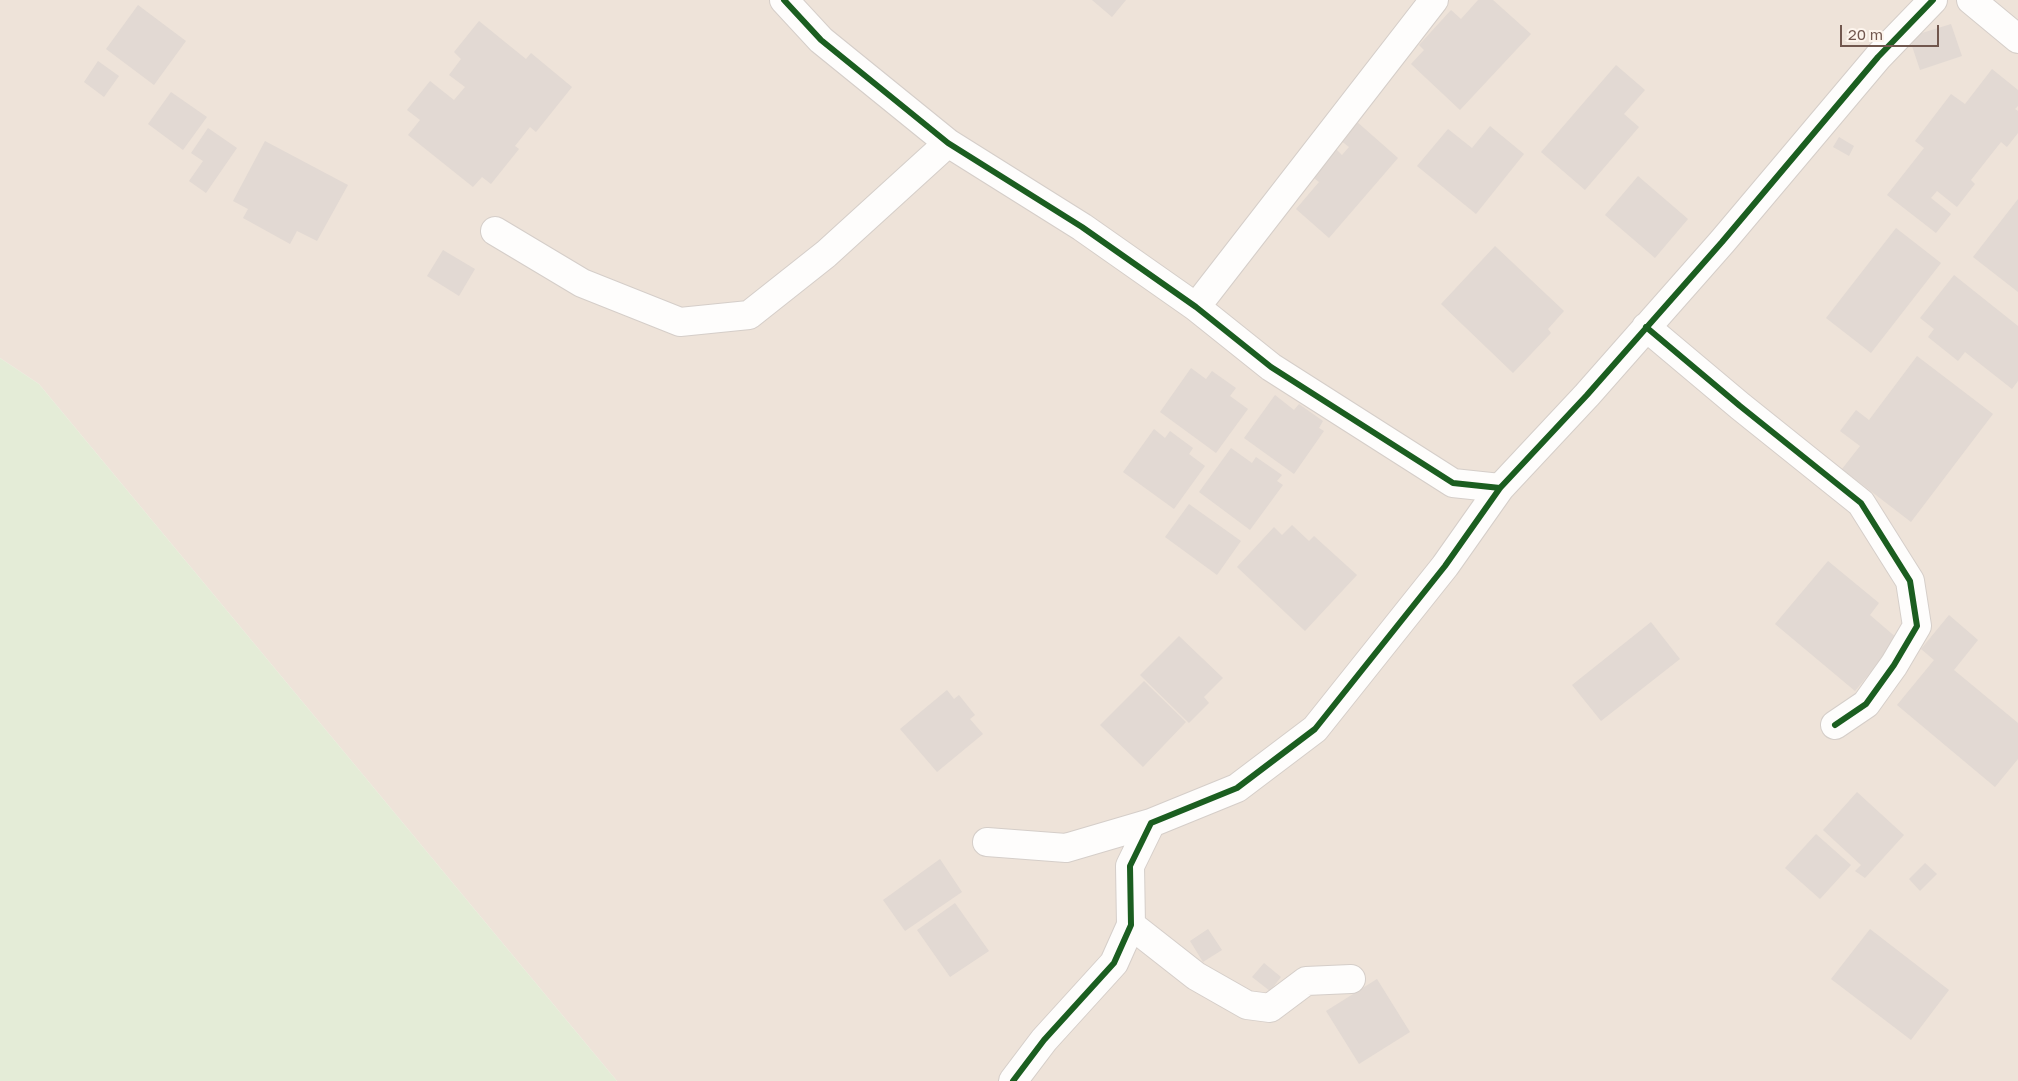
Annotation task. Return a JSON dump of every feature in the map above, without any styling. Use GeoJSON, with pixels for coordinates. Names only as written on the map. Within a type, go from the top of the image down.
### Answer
{"type":"FeatureCollection","features":[{"type":"Feature","properties":{"kind":"street"},"geometry":{"type":"LineString","coordinates":[[784,0],[821,40],[948,143],[1082,227],[1196,307],[1271,367],[1453,483],[1500,488]]}},
{"type":"Feature","properties":{"kind":"street"},"geometry":{"type":"LineString","coordinates":[[1196,307],[1434,0]]}},
{"type":"Feature","properties":{"kind":"street"},"geometry":{"type":"LineString","coordinates":[[986,842],[1066,848],[1152,824],[1237,788],[1315,729],[1445,566],[1500,488],[1722,242],[1878,57],[1933,0]]}},
{"type":"Feature","properties":{"kind":"street"},"geometry":{"type":"LineString","coordinates":[[1971,0],[2018,39]]}},
{"type":"Feature","properties":{"kind":"street"},"geometry":{"type":"LineString","coordinates":[[495,231],[582,283],[680,322],[749,315],[826,254],[948,143]]}},
{"type":"Feature","properties":{"kind":"street"},"geometry":{"type":"LineString","coordinates":[[1646,327],[1740,406],[1861,503],[1910,581],[1917,626],[1894,665],[1866,704],[1836,725]]}},
{"type":"Feature","properties":{"kind":"street"},"geometry":{"type":"LineString","coordinates":[[1013,1081],[1044,1040],[1114,963],[1131,925],[1130,866],[1152,824]]}},
{"type":"Feature","properties":{"kind":"street"},"geometry":{"type":"LineString","coordinates":[[1131,925],[1196,976],[1247,1004],[1270,1008],[1306,981],[1351,979]]}},
{"type":"Feature","properties":{"kind":"shaded area"},"geometry":{"type":"Polygon","coordinates":[[[0,0],[2018,0],[2018,1081],[617,1081],[39,384],[0,358],[0,0]]]}},
{"type":"Feature","properties":{"kind":"green space"},"geometry":{"type":"Polygon","coordinates":[[[0,358],[39,384],[617,1081],[0,1081],[0,358]]]}},
{"type":"Feature","properties":{"kind":"building"},"geometry":{"type":"Polygon","coordinates":[[[1092,0],[1126,0],[1112,17],[1092,0]]]}},
{"type":"Feature","properties":{"kind":"building"},"geometry":{"type":"Polygon","coordinates":[[[1478,0],[1493,0],[1531,34],[1460,110],[1411,64],[1424,50],[1419,45],[1451,10],[1461,19],[1478,0]]]}},
{"type":"Feature","properties":{"kind":"building"},"geometry":{"type":"Polygon","coordinates":[[[138,5],[186,41],[154,85],[106,49],[138,5]]]}},
{"type":"Feature","properties":{"kind":"building"},"geometry":{"type":"Polygon","coordinates":[[[479,21],[526,59],[531,53],[572,87],[536,132],[530,127],[515,146],[519,149],[491,184],[482,177],[473,187],[408,135],[420,120],[407,110],[430,81],[454,100],[465,87],[449,75],[461,59],[454,52],[479,21]]]}},
{"type":"Feature","properties":{"kind":"building"},"geometry":{"type":"Polygon","coordinates":[[[1951,24],[1962,56],[1920,70],[1909,37],[1951,24]]]}},
{"type":"Feature","properties":{"kind":"building"},"geometry":{"type":"Polygon","coordinates":[[[98,61],[119,76],[104,97],[84,82],[98,61]]]}},
{"type":"Feature","properties":{"kind":"building"},"geometry":{"type":"Polygon","coordinates":[[[1616,65],[1645,90],[1624,114],[1639,127],[1585,190],[1541,152],[1616,65]]]}},
{"type":"Feature","properties":{"kind":"building"},"geometry":{"type":"Polygon","coordinates":[[[1992,69],[2018,90],[2018,106],[2015,109],[2018,111],[2018,133],[2007,147],[2001,142],[1971,180],[1975,184],[1957,207],[1937,191],[1931,198],[1951,214],[1936,233],[1887,195],[1924,148],[1915,141],[1951,94],[1965,104],[1992,69]]]}},
{"type":"Feature","properties":{"kind":"building"},"geometry":{"type":"Polygon","coordinates":[[[171,92],[207,117],[183,150],[148,124],[171,92]]]}},
{"type":"Feature","properties":{"kind":"building"},"geometry":{"type":"Polygon","coordinates":[[[1356,121],[1398,158],[1329,238],[1296,209],[1319,182],[1309,174],[1333,146],[1342,155],[1349,147],[1340,140],[1356,121]]]}},
{"type":"Feature","properties":{"kind":"building"},"geometry":{"type":"Polygon","coordinates":[[[1490,126],[1524,154],[1476,214],[1417,166],[1448,129],[1472,148],[1490,126]]]}},
{"type":"Feature","properties":{"kind":"building"},"geometry":{"type":"Polygon","coordinates":[[[208,128],[237,148],[206,193],[189,181],[203,161],[191,153],[208,128]]]}},
{"type":"Feature","properties":{"kind":"building"},"geometry":{"type":"Polygon","coordinates":[[[1839,137],[1854,146],[1849,156],[1833,147],[1839,137]]]}},
{"type":"Feature","properties":{"kind":"building"},"geometry":{"type":"Polygon","coordinates":[[[265,141],[348,185],[317,241],[297,231],[290,244],[243,218],[248,209],[233,201],[265,141]]]}},
{"type":"Feature","properties":{"kind":"building"},"geometry":{"type":"Polygon","coordinates":[[[1638,176],[1688,219],[1655,258],[1605,215],[1638,176]]]}},
{"type":"Feature","properties":{"kind":"building"},"geometry":{"type":"Polygon","coordinates":[[[2018,199],[2018,292],[1973,257],[2018,199]]]}},
{"type":"Feature","properties":{"kind":"building"},"geometry":{"type":"Polygon","coordinates":[[[1896,228],[1941,263],[1871,353],[1826,318],[1896,228]]]}},
{"type":"Feature","properties":{"kind":"building"},"geometry":{"type":"Polygon","coordinates":[[[1495,246],[1564,311],[1548,329],[1551,333],[1513,373],[1441,304],[1495,246]]]}},
{"type":"Feature","properties":{"kind":"building"},"geometry":{"type":"Polygon","coordinates":[[[443,250],[475,269],[459,296],[427,276],[443,250]]]}},
{"type":"Feature","properties":{"kind":"building"},"geometry":{"type":"Polygon","coordinates":[[[1954,275],[2018,326],[2018,381],[2012,389],[1965,352],[1958,361],[1928,337],[1934,329],[1920,318],[1954,275]]]}},
{"type":"Feature","properties":{"kind":"building"},"geometry":{"type":"Polygon","coordinates":[[[1917,356],[1993,414],[1911,522],[1842,469],[1860,446],[1840,431],[1856,410],[1869,420],[1917,356]]]}},
{"type":"Feature","properties":{"kind":"building"},"geometry":{"type":"Polygon","coordinates":[[[1191,368],[1206,379],[1212,371],[1236,388],[1230,396],[1248,409],[1216,453],[1160,412],[1191,368]]]}},
{"type":"Feature","properties":{"kind":"building"},"geometry":{"type":"Polygon","coordinates":[[[1275,395],[1294,410],[1299,404],[1323,421],[1319,428],[1324,431],[1294,474],[1244,438],[1275,395]]]}},
{"type":"Feature","properties":{"kind":"building"},"geometry":{"type":"Polygon","coordinates":[[[1154,429],[1165,438],[1170,431],[1193,448],[1189,454],[1205,466],[1174,509],[1123,472],[1154,429]]]}},
{"type":"Feature","properties":{"kind":"building"},"geometry":{"type":"Polygon","coordinates":[[[1231,448],[1252,463],[1256,457],[1282,475],[1277,481],[1283,485],[1250,530],[1199,492],[1231,448]]]}},
{"type":"Feature","properties":{"kind":"building"},"geometry":{"type":"Polygon","coordinates":[[[1189,504],[1241,541],[1217,575],[1165,537],[1189,504]]]}},
{"type":"Feature","properties":{"kind":"building"},"geometry":{"type":"Polygon","coordinates":[[[1292,525],[1309,541],[1314,536],[1357,575],[1305,631],[1237,567],[1274,527],[1282,535],[1292,525]]]}},
{"type":"Feature","properties":{"kind":"building"},"geometry":{"type":"Polygon","coordinates":[[[1828,561],[1879,603],[1870,615],[1898,639],[1855,691],[1775,624],[1828,561]]]}},
{"type":"Feature","properties":{"kind":"building"},"geometry":{"type":"Polygon","coordinates":[[[1949,615],[1978,640],[1954,670],[2018,723],[2018,759],[1995,787],[1897,705],[1934,660],[1921,649],[1949,615]]]}},
{"type":"Feature","properties":{"kind":"building"},"geometry":{"type":"Polygon","coordinates":[[[1651,622],[1680,659],[1601,721],[1572,685],[1651,622]]]}},
{"type":"Feature","properties":{"kind":"building"},"geometry":{"type":"Polygon","coordinates":[[[1179,636],[1223,678],[1204,697],[1209,703],[1189,723],[1140,675],[1179,636]]]}},
{"type":"Feature","properties":{"kind":"building"},"geometry":{"type":"Polygon","coordinates":[[[1144,681],[1186,722],[1143,767],[1100,725],[1144,681]]]}},
{"type":"Feature","properties":{"kind":"building"},"geometry":{"type":"Polygon","coordinates":[[[947,690],[954,699],[959,695],[975,715],[970,719],[983,734],[937,772],[900,729],[947,690]]]}},
{"type":"Feature","properties":{"kind":"building"},"geometry":{"type":"Polygon","coordinates":[[[1857,792],[1904,835],[1865,878],[1855,871],[1861,865],[1823,830],[1857,792]]]}},
{"type":"Feature","properties":{"kind":"building"},"geometry":{"type":"Polygon","coordinates":[[[1816,834],[1851,865],[1820,899],[1785,868],[1816,834]]]}},
{"type":"Feature","properties":{"kind":"building"},"geometry":{"type":"Polygon","coordinates":[[[940,859],[962,892],[905,931],[883,900],[940,859]]]}},
{"type":"Feature","properties":{"kind":"building"},"geometry":{"type":"Polygon","coordinates":[[[1925,863],[1937,874],[1920,891],[1909,879],[1925,863]]]}},
{"type":"Feature","properties":{"kind":"building"},"geometry":{"type":"Polygon","coordinates":[[[955,903],[989,951],[950,977],[917,930],[955,903]]]}},
{"type":"Feature","properties":{"kind":"building"},"geometry":{"type":"Polygon","coordinates":[[[1208,929],[1222,950],[1203,962],[1190,941],[1208,929]]]}},
{"type":"Feature","properties":{"kind":"building"},"geometry":{"type":"Polygon","coordinates":[[[1870,929],[1949,990],[1911,1040],[1831,979],[1870,929]]]}},
{"type":"Feature","properties":{"kind":"building"},"geometry":{"type":"Polygon","coordinates":[[[1264,963],[1281,977],[1270,991],[1252,977],[1264,963]]]}},
{"type":"Feature","properties":{"kind":"building"},"geometry":{"type":"Polygon","coordinates":[[[1377,979],[1410,1032],[1359,1064],[1326,1011],[1377,979]]]}},
{"type":"Feature","properties":{"kind":"cycle path"},"geometry":{"type":"LineString","coordinates":[[784,0],[821,40],[948,143],[1082,227],[1196,307],[1271,367],[1453,483],[1500,488]]}},
{"type":"Feature","properties":{"kind":"cycle path"},"geometry":{"type":"LineString","coordinates":[[1013,1081],[1044,1040],[1114,963],[1131,925],[1130,866],[1151,823],[1237,788],[1315,729],[1445,566],[1500,488],[1587,395],[1722,242],[1878,57],[1933,0]]}},
{"type":"Feature","properties":{"kind":"cycle path"},"geometry":{"type":"LineString","coordinates":[[1646,327],[1740,406],[1861,503],[1910,581],[1917,626],[1894,665],[1866,704],[1835,725]]}}]}
